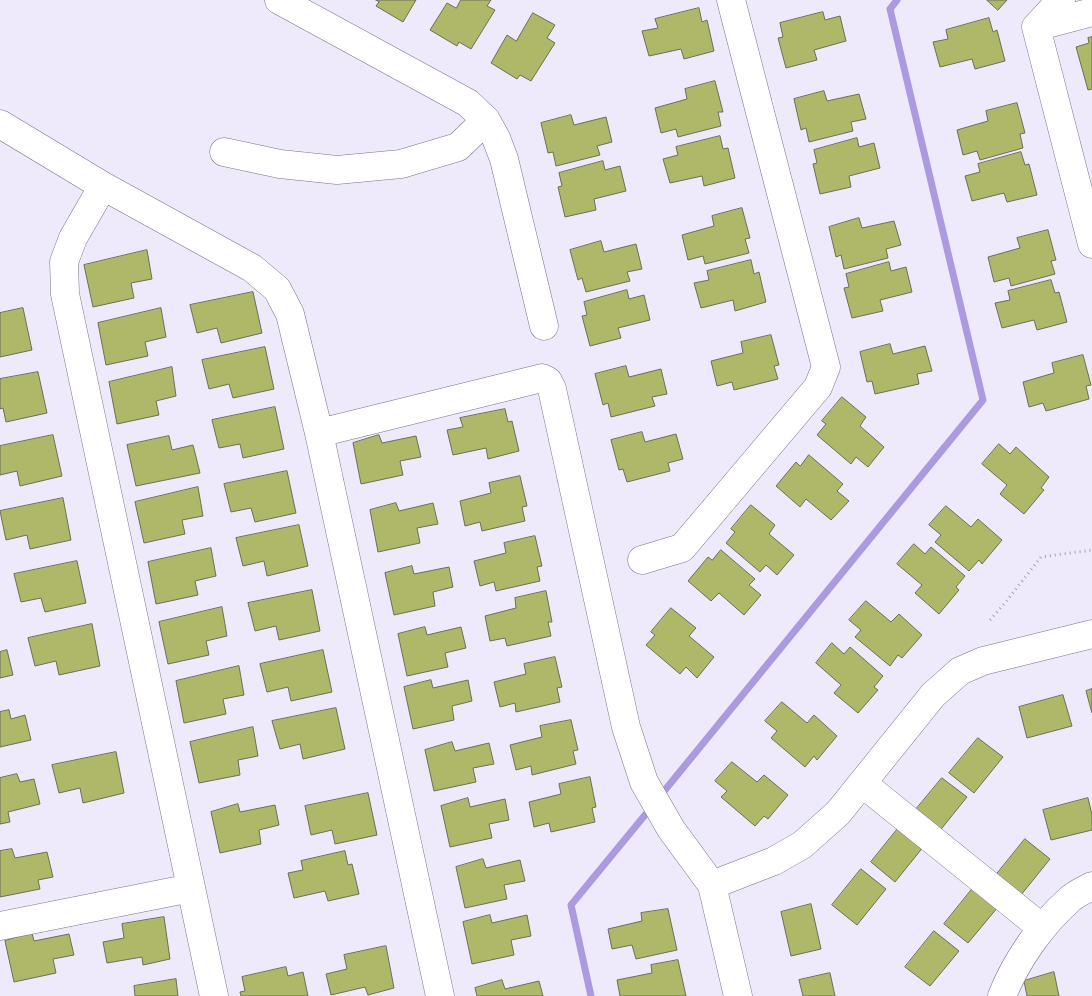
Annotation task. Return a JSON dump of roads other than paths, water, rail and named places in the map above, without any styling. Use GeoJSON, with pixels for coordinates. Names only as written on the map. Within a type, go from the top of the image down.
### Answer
{"type":"FeatureCollection","features":[{"type":"Feature","properties":{"kind":"street"},"geometry":{"type":"LineString","coordinates":[[279,0],[468,103],[486,120],[496,138],[504,159],[544,326]]}},
{"type":"Feature","properties":{"kind":"street"},"geometry":{"type":"LineString","coordinates":[[642,560],[682,548],[818,387],[826,368],[731,0]]}},
{"type":"Feature","properties":{"kind":"street"},"geometry":{"type":"LineString","coordinates":[[1036,27],[1061,0]]}},
{"type":"Feature","properties":{"kind":"street"},"geometry":{"type":"LineString","coordinates":[[1036,27],[1092,12]]}},
{"type":"Feature","properties":{"kind":"street"},"geometry":{"type":"LineString","coordinates":[[1036,27],[1091,237]]}},
{"type":"Feature","properties":{"kind":"street"},"geometry":{"type":"LineString","coordinates":[[224,152],[280,164],[337,170],[401,164],[458,147],[486,120]]}},
{"type":"Feature","properties":{"kind":"street"},"geometry":{"type":"LineString","coordinates":[[0,124],[102,186],[252,268],[277,289],[290,314],[320,433],[440,996]]}},
{"type":"Feature","properties":{"kind":"street"},"geometry":{"type":"LineString","coordinates":[[102,186],[73,238],[64,262],[65,294],[214,996]]}},
{"type":"Feature","properties":{"kind":"street"},"geometry":{"type":"LineString","coordinates":[[320,433],[542,378],[548,381],[552,389],[626,727],[644,782],[671,829],[712,885],[738,996]]}},
{"type":"Feature","properties":{"kind":"street"},"geometry":{"type":"LineString","coordinates":[[712,885],[774,861],[802,845],[838,813],[933,695],[960,671],[983,661],[1092,634]]}},
{"type":"Feature","properties":{"kind":"street"},"geometry":{"type":"LineString","coordinates":[[862,783],[1042,928]]}},
{"type":"Feature","properties":{"kind":"street"},"geometry":{"type":"LineString","coordinates":[[1002,996],[1010,976],[1042,928],[1070,899],[1092,886]]}},
{"type":"Feature","properties":{"kind":"street"},"geometry":{"type":"LineString","coordinates":[[0,926],[191,888]]}},
{"type":"Feature","properties":{"kind":"waterway"},"geometry":{"type":"LineString","coordinates":[[665,790],[983,400],[890,9],[897,0]]}},
{"type":"Feature","properties":{"kind":"waterway"},"geometry":{"type":"LineString","coordinates":[[591,996],[571,905],[645,815]]}}]}
